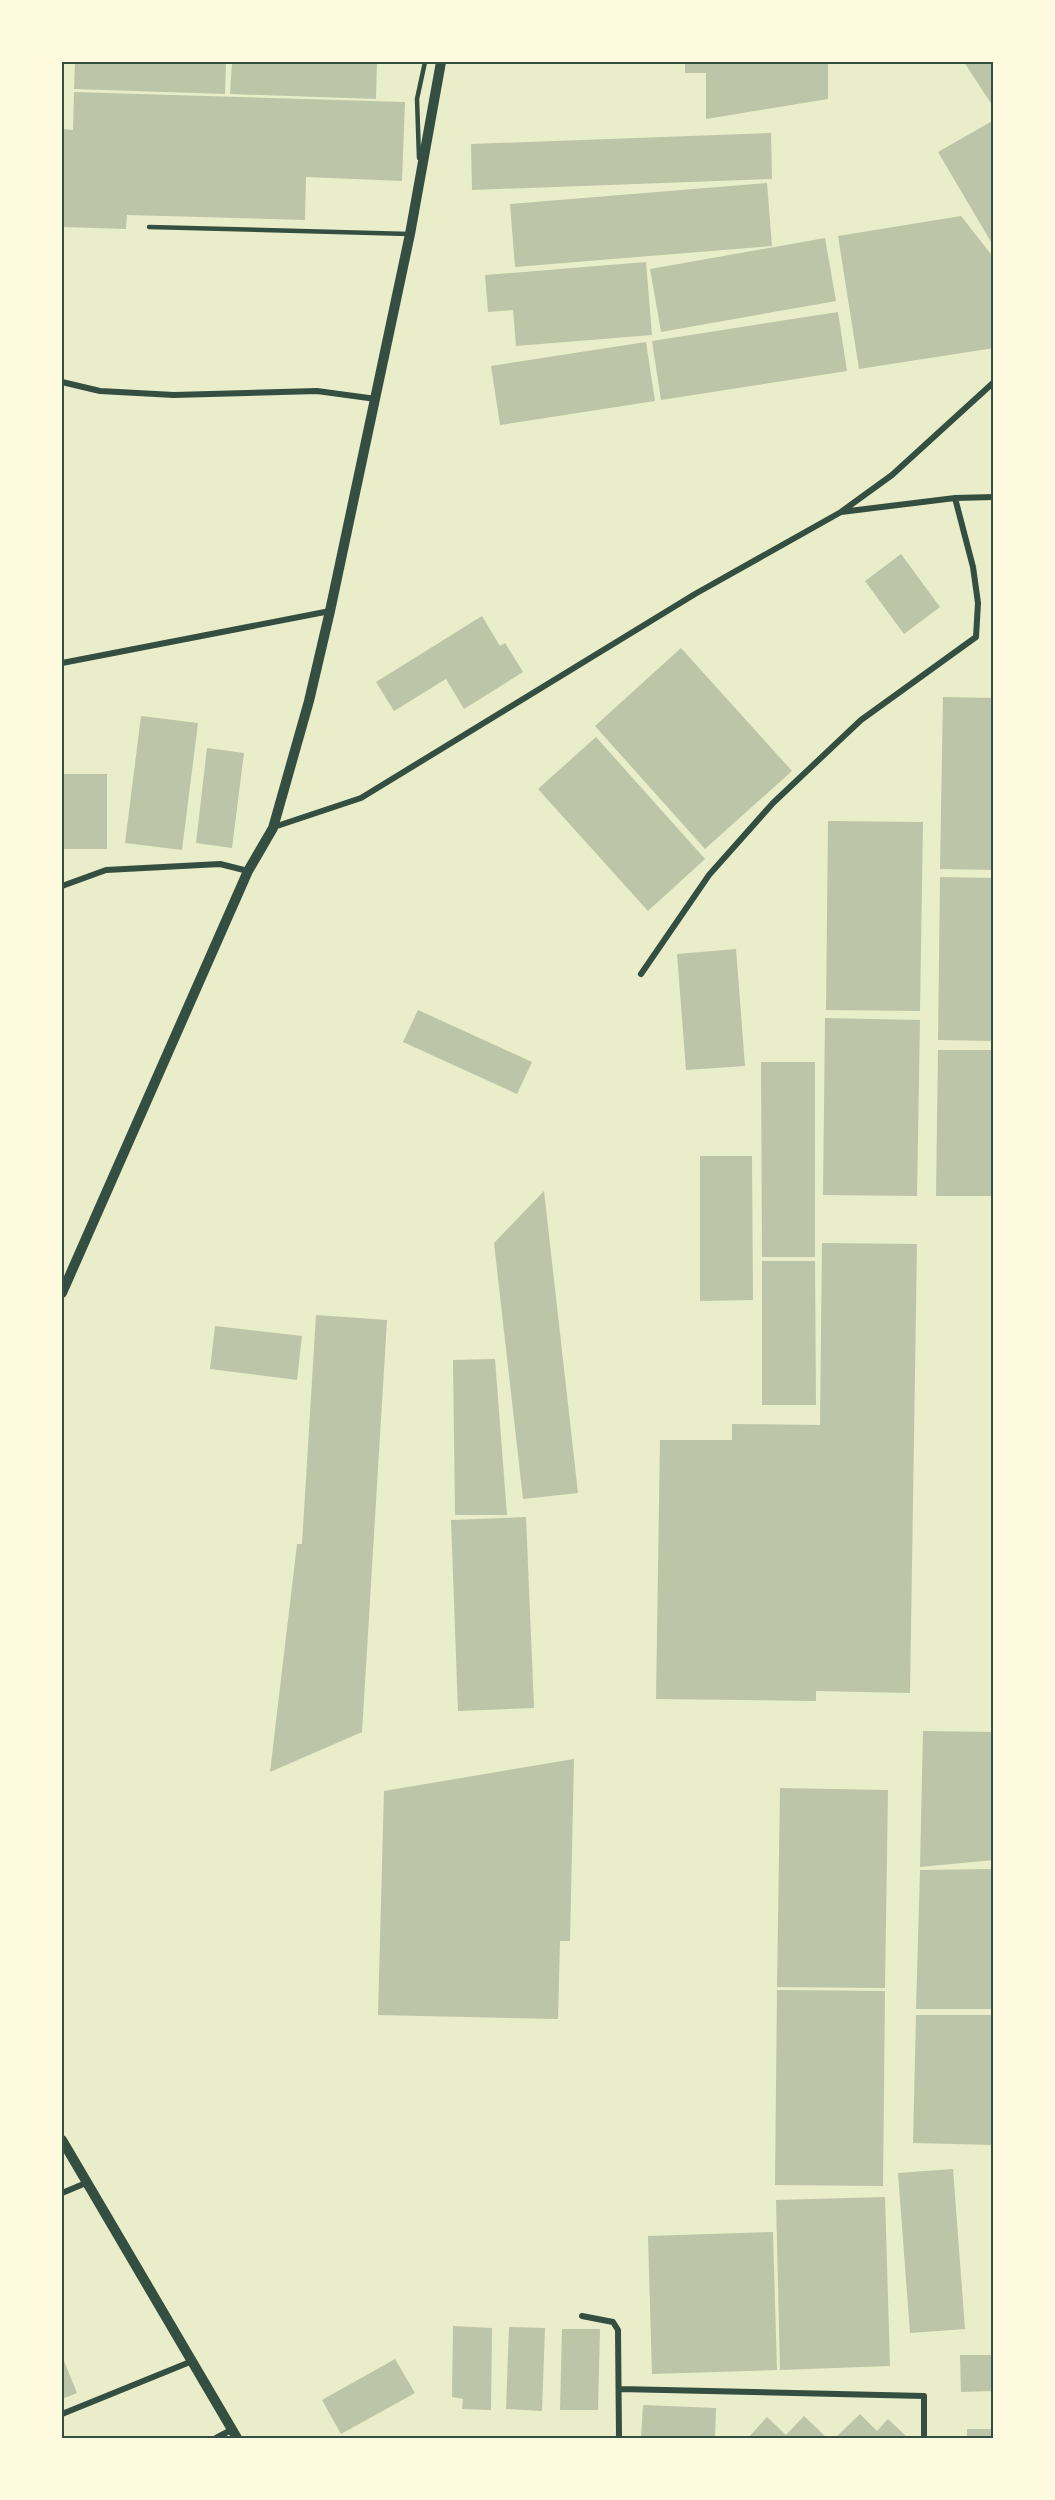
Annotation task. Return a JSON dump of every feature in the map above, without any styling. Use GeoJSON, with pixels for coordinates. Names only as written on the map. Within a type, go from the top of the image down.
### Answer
{"type":"FeatureCollection","features":[{"type":"Feature","properties":{"kind":"street"},"geometry":{"type":"LineString","coordinates":[[62,1293],[248,871],[273,828],[309,701],[330,611],[410,234],[441,62]]}},
{"type":"Feature","properties":{"kind":"street"},"geometry":{"type":"LineString","coordinates":[[62,382],[100,391],[153,394],[317,391],[376,399]]}},
{"type":"Feature","properties":{"kind":"street"},"geometry":{"type":"LineString","coordinates":[[273,828],[361,798],[695,594],[841,512],[892,475],[993,382]]}},
{"type":"Feature","properties":{"kind":"street"},"geometry":{"type":"LineString","coordinates":[[841,512],[955,498],[993,497]]}},
{"type":"Feature","properties":{"kind":"street"},"geometry":{"type":"LineString","coordinates":[[641,974],[709,875],[773,803],[861,720],[976,637],[978,603],[973,567],[955,498]]}},
{"type":"Feature","properties":{"kind":"street"},"geometry":{"type":"LineString","coordinates":[[62,663],[330,611]]}},
{"type":"Feature","properties":{"kind":"street"},"geometry":{"type":"LineString","coordinates":[[62,886],[106,870],[220,864],[248,871]]}},
{"type":"Feature","properties":{"kind":"street"},"geometry":{"type":"LineString","coordinates":[[62,2140],[190,2362],[234,2434],[244,2439]]}},
{"type":"Feature","properties":{"kind":"street"},"geometry":{"type":"LineString","coordinates":[[62,2193],[87,2182]]}},
{"type":"Feature","properties":{"kind":"street"},"geometry":{"type":"LineString","coordinates":[[582,2316],[613,2322],[618,2331],[619,2439]]}},
{"type":"Feature","properties":{"kind":"street"},"geometry":{"type":"LineString","coordinates":[[62,2414],[190,2362]]}},
{"type":"Feature","properties":{"kind":"street"},"geometry":{"type":"LineString","coordinates":[[620,2389],[924,2396],[924,2439]]}},
{"type":"Feature","properties":{"kind":"street"},"geometry":{"type":"LineString","coordinates":[[216,2439],[234,2434]]}},
{"type":"Feature","properties":{"kind":"lane"},"geometry":{"type":"LineString","coordinates":[[420,173],[417,99],[425,62]]}},
{"type":"Feature","properties":{"kind":"lane"},"geometry":{"type":"LineString","coordinates":[[149,227],[410,234]]}},
{"type":"Feature","properties":{"kind":"building"},"geometry":{"type":"Polygon","coordinates":[[[75,62],[226,62],[225,94],[74,89],[75,62]]]}},
{"type":"Feature","properties":{"kind":"building"},"geometry":{"type":"Polygon","coordinates":[[[232,62],[377,62],[376,99],[230,94],[232,62]]]}},
{"type":"Feature","properties":{"kind":"building"},"geometry":{"type":"Polygon","coordinates":[[[685,62],[828,62],[828,99],[706,119],[706,73],[685,73],[685,62]]]}},
{"type":"Feature","properties":{"kind":"building"},"geometry":{"type":"Polygon","coordinates":[[[964,62],[994,62],[994,108],[964,62]]]}},
{"type":"Feature","properties":{"kind":"building"},"geometry":{"type":"Polygon","coordinates":[[[74,92],[405,102],[402,181],[306,177],[305,220],[127,215],[126,229],[62,227],[62,129],[73,130],[74,92]]]}},
{"type":"Feature","properties":{"kind":"building"},"geometry":{"type":"Polygon","coordinates":[[[994,120],[994,247],[938,152],[994,120]]]}},
{"type":"Feature","properties":{"kind":"building"},"geometry":{"type":"Polygon","coordinates":[[[771,133],[772,179],[472,190],[471,144],[771,133]]]}},
{"type":"Feature","properties":{"kind":"building"},"geometry":{"type":"Polygon","coordinates":[[[767,183],[772,246],[515,267],[510,204],[767,183]]]}},
{"type":"Feature","properties":{"kind":"building"},"geometry":{"type":"Polygon","coordinates":[[[961,216],[994,258],[994,348],[859,369],[838,236],[961,216]]]}},
{"type":"Feature","properties":{"kind":"building"},"geometry":{"type":"Polygon","coordinates":[[[825,238],[836,301],[661,332],[650,269],[825,238]]]}},
{"type":"Feature","properties":{"kind":"building"},"geometry":{"type":"Polygon","coordinates":[[[646,262],[652,335],[516,346],[513,310],[488,312],[485,275],[646,262]]]}},
{"type":"Feature","properties":{"kind":"building"},"geometry":{"type":"Polygon","coordinates":[[[838,312],[847,371],[661,400],[652,341],[838,312]]]}},
{"type":"Feature","properties":{"kind":"building"},"geometry":{"type":"Polygon","coordinates":[[[646,342],[655,401],[500,425],[491,366],[646,342]]]}},
{"type":"Feature","properties":{"kind":"building"},"geometry":{"type":"Polygon","coordinates":[[[901,554],[940,607],[904,634],[865,581],[901,554]]]}},
{"type":"Feature","properties":{"kind":"building"},"geometry":{"type":"Polygon","coordinates":[[[482,616],[500,646],[505,643],[523,672],[464,709],[446,679],[394,711],[376,682],[482,616]]]}},
{"type":"Feature","properties":{"kind":"building"},"geometry":{"type":"Polygon","coordinates":[[[681,648],[792,771],[705,849],[595,726],[681,648]]]}},
{"type":"Feature","properties":{"kind":"building"},"geometry":{"type":"Polygon","coordinates":[[[943,697],[994,698],[994,870],[940,869],[943,697]]]}},
{"type":"Feature","properties":{"kind":"building"},"geometry":{"type":"Polygon","coordinates":[[[141,716],[198,723],[182,850],[125,843],[141,716]]]}},
{"type":"Feature","properties":{"kind":"building"},"geometry":{"type":"Polygon","coordinates":[[[596,737],[705,859],[648,911],[538,789],[596,737]]]}},
{"type":"Feature","properties":{"kind":"building"},"geometry":{"type":"Polygon","coordinates":[[[207,748],[244,753],[232,848],[196,843],[207,748]]]}},
{"type":"Feature","properties":{"kind":"building"},"geometry":{"type":"Polygon","coordinates":[[[62,774],[107,774],[107,849],[62,849],[62,774]]]}},
{"type":"Feature","properties":{"kind":"building"},"geometry":{"type":"Polygon","coordinates":[[[828,821],[923,822],[920,1011],[826,1010],[828,821]]]}},
{"type":"Feature","properties":{"kind":"building"},"geometry":{"type":"Polygon","coordinates":[[[940,877],[994,878],[994,1041],[938,1040],[940,877]]]}},
{"type":"Feature","properties":{"kind":"building"},"geometry":{"type":"Polygon","coordinates":[[[736,949],[745,1066],[686,1070],[677,954],[736,949]]]}},
{"type":"Feature","properties":{"kind":"building"},"geometry":{"type":"Polygon","coordinates":[[[418,1010],[532,1062],[517,1094],[403,1042],[418,1010]]]}},
{"type":"Feature","properties":{"kind":"building"},"geometry":{"type":"Polygon","coordinates":[[[825,1018],[920,1020],[917,1196],[823,1195],[825,1018]]]}},
{"type":"Feature","properties":{"kind":"building"},"geometry":{"type":"Polygon","coordinates":[[[938,1050],[994,1050],[994,1196],[936,1196],[938,1050]]]}},
{"type":"Feature","properties":{"kind":"building"},"geometry":{"type":"Polygon","coordinates":[[[761,1062],[815,1062],[815,1257],[762,1257],[761,1062]]]}},
{"type":"Feature","properties":{"kind":"building"},"geometry":{"type":"Polygon","coordinates":[[[700,1156],[752,1156],[753,1300],[700,1301],[700,1156]]]}},
{"type":"Feature","properties":{"kind":"building"},"geometry":{"type":"Polygon","coordinates":[[[544,1191],[578,1493],[523,1499],[494,1243],[544,1191]]]}},
{"type":"Feature","properties":{"kind":"building"},"geometry":{"type":"Polygon","coordinates":[[[822,1243],[917,1244],[910,1693],[816,1691],[816,1701],[656,1699],[660,1440],[732,1440],[732,1424],[820,1425],[822,1243]]]}},
{"type":"Feature","properties":{"kind":"building"},"geometry":{"type":"Polygon","coordinates":[[[762,1261],[815,1261],[816,1405],[762,1405],[762,1261]]]}},
{"type":"Feature","properties":{"kind":"building"},"geometry":{"type":"Polygon","coordinates":[[[316,1315],[387,1320],[362,1732],[270,1772],[297,1544],[302,1544],[316,1315]]]}},
{"type":"Feature","properties":{"kind":"building"},"geometry":{"type":"Polygon","coordinates":[[[215,1326],[302,1336],[297,1380],[210,1369],[215,1326]]]}},
{"type":"Feature","properties":{"kind":"building"},"geometry":{"type":"Polygon","coordinates":[[[495,1359],[507,1515],[455,1515],[453,1360],[495,1359]]]}},
{"type":"Feature","properties":{"kind":"building"},"geometry":{"type":"Polygon","coordinates":[[[526,1517],[534,1708],[458,1711],[451,1520],[526,1517]]]}},
{"type":"Feature","properties":{"kind":"building"},"geometry":{"type":"Polygon","coordinates":[[[923,1731],[994,1732],[994,1860],[920,1867],[923,1731]]]}},
{"type":"Feature","properties":{"kind":"building"},"geometry":{"type":"Polygon","coordinates":[[[574,1759],[570,1941],[560,1941],[558,2019],[378,2015],[384,1791],[574,1759]]]}},
{"type":"Feature","properties":{"kind":"building"},"geometry":{"type":"Polygon","coordinates":[[[780,1788],[888,1790],[885,1988],[777,1987],[780,1788]]]}},
{"type":"Feature","properties":{"kind":"building"},"geometry":{"type":"Polygon","coordinates":[[[994,1869],[994,2009],[916,2009],[920,1870],[994,1869]]]}},
{"type":"Feature","properties":{"kind":"building"},"geometry":{"type":"Polygon","coordinates":[[[777,1990],[885,1991],[883,2186],[775,2185],[777,1990]]]}},
{"type":"Feature","properties":{"kind":"building"},"geometry":{"type":"Polygon","coordinates":[[[916,2015],[994,2015],[994,2145],[913,2143],[916,2015]]]}},
{"type":"Feature","properties":{"kind":"building"},"geometry":{"type":"Polygon","coordinates":[[[953,2169],[965,2329],[910,2333],[898,2173],[953,2169]]]}},
{"type":"Feature","properties":{"kind":"building"},"geometry":{"type":"Polygon","coordinates":[[[885,2197],[890,2366],[780,2370],[776,2200],[885,2197]]]}},
{"type":"Feature","properties":{"kind":"building"},"geometry":{"type":"Polygon","coordinates":[[[773,2232],[777,2370],[652,2374],[648,2236],[773,2232]]]}},
{"type":"Feature","properties":{"kind":"building"},"geometry":{"type":"Polygon","coordinates":[[[453,2326],[492,2328],[491,2410],[462,2409],[463,2399],[452,2397],[453,2326]]]}},
{"type":"Feature","properties":{"kind":"building"},"geometry":{"type":"Polygon","coordinates":[[[509,2327],[545,2328],[542,2411],[506,2409],[509,2327]]]}},
{"type":"Feature","properties":{"kind":"building"},"geometry":{"type":"Polygon","coordinates":[[[562,2329],[600,2329],[598,2410],[560,2410],[562,2329]]]}},
{"type":"Feature","properties":{"kind":"building"},"geometry":{"type":"Polygon","coordinates":[[[960,2355],[994,2355],[994,2391],[961,2392],[960,2355]]]}},
{"type":"Feature","properties":{"kind":"building"},"geometry":{"type":"Polygon","coordinates":[[[62,2356],[77,2393],[62,2399],[62,2356]]]}},
{"type":"Feature","properties":{"kind":"building"},"geometry":{"type":"Polygon","coordinates":[[[395,2359],[415,2393],[341,2434],[322,2400],[395,2359]]]}},
{"type":"Feature","properties":{"kind":"building"},"geometry":{"type":"Polygon","coordinates":[[[643,2405],[716,2408],[715,2438],[641,2438],[643,2405]]]}},
{"type":"Feature","properties":{"kind":"building"},"geometry":{"type":"Polygon","coordinates":[[[860,2414],[877,2431],[888,2419],[908,2438],[835,2438],[860,2414]]]}},
{"type":"Feature","properties":{"kind":"building"},"geometry":{"type":"Polygon","coordinates":[[[804,2416],[827,2438],[749,2437],[767,2417],[786,2435],[804,2416]]]}},
{"type":"Feature","properties":{"kind":"building"},"geometry":{"type":"Polygon","coordinates":[[[967,2429],[994,2429],[994,2438],[967,2438],[967,2429]]]}}]}
